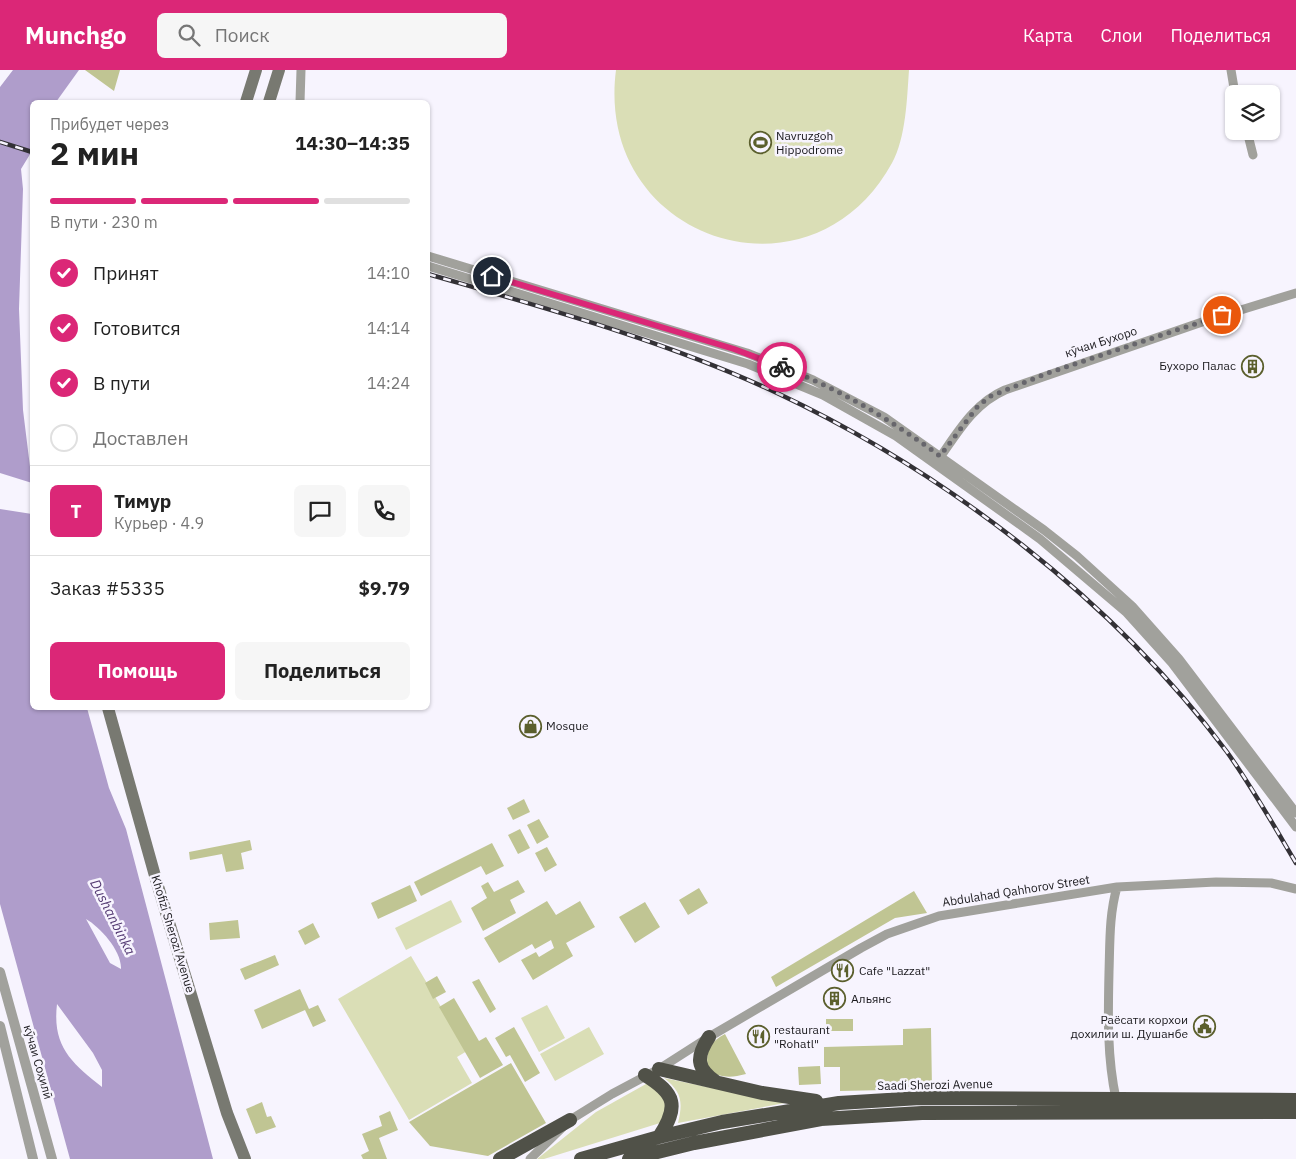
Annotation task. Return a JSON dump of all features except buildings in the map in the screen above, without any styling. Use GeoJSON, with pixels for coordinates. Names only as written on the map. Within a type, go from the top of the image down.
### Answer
{"type":"FeatureCollection","features":[{"type":"Feature","properties":{"kind":"highway"},"geometry":{"type":"LineString","coordinates":[[709,1037],[702,1048],[699,1062],[703,1073],[719,1084]]}},
{"type":"Feature","properties":{"kind":"highway"},"geometry":{"type":"LineString","coordinates":[[658,1069],[719,1084],[797,1099],[839,1103]]}},
{"type":"Feature","properties":{"kind":"highway"},"geometry":{"type":"LineString","coordinates":[[645,1075],[663,1086],[670,1095],[673,1104],[668,1123],[659,1137]]}},
{"type":"Feature","properties":{"kind":"highway","name":"Saadi Sherozi Avenue"},"geometry":{"type":"LineString","coordinates":[[582,1159],[659,1137],[748,1117],[839,1103],[920,1098],[1296,1100]]}},
{"type":"Feature","properties":{"kind":"highway"},"geometry":{"type":"LineString","coordinates":[[629,1159],[758,1130],[821,1119],[922,1112],[1296,1112]]}},
{"type":"Feature","properties":{"kind":"highway"},"geometry":{"type":"LineString","coordinates":[[500,1159],[570,1120]]}},
{"type":"Feature","properties":{"kind":"main road"},"geometry":{"type":"LineString","coordinates":[[247,100],[256,70]]}},
{"type":"Feature","properties":{"kind":"main road"},"geometry":{"type":"LineString","coordinates":[[270,100],[279,70]]}},
{"type":"Feature","properties":{"kind":"main road","name":"Khofizi Sherozi Avenue"},"geometry":{"type":"LineString","coordinates":[[109,710],[157,883],[227,1113],[245,1159]]}},
{"type":"Feature","properties":{"kind":"street"},"geometry":{"type":"LineString","coordinates":[[300,100],[301,70]]}},
{"type":"Feature","properties":{"kind":"street"},"geometry":{"type":"LineString","coordinates":[[1231,70],[1234,85]]}},
{"type":"Feature","properties":{"kind":"street"},"geometry":{"type":"LineString","coordinates":[[1249,140],[1253,155]]}},
{"type":"Feature","properties":{"kind":"street"},"geometry":{"type":"LineString","coordinates":[[430,257],[478,271],[741,361],[829,398],[896,436],[1024,527],[1095,583],[1154,642],[1296,827]]}},
{"type":"Feature","properties":{"kind":"street"},"geometry":{"type":"LineString","coordinates":[[430,267],[475,281],[734,349],[797,373],[876,412],[1068,549],[1143,616],[1192,675],[1296,813]]}},
{"type":"Feature","properties":{"kind":"street"},"geometry":{"type":"LineString","coordinates":[[475,281],[478,271]]}},
{"type":"Feature","properties":{"kind":"street","name":"кӯчаи Бухоро"},"geometry":{"type":"LineString","coordinates":[[940,456],[978,406],[991,396],[1205,321],[1296,293]]}},
{"type":"Feature","properties":{"kind":"street","name":"Abdulahad Qahhorov Street"},"geometry":{"type":"LineString","coordinates":[[530,1159],[570,1120],[888,934],[944,915],[1117,887],[1216,882],[1271,884],[1296,889]]}},
{"type":"Feature","properties":{"kind":"street"},"geometry":{"type":"LineString","coordinates":[[1116,1099],[1109,1067],[1108,1023],[1111,908],[1117,887]]}},
{"type":"Feature","properties":{"kind":"street","name":"кӯчаи Соҳилӣ"},"geometry":{"type":"LineString","coordinates":[[0,972],[52,1159]]}},
{"type":"Feature","properties":{"kind":"street"},"geometry":{"type":"LineString","coordinates":[[0,1026],[33,1159]]}},
{"type":"Feature","properties":{"kind":"green space"},"geometry":{"type":"Polygon","coordinates":[[[85,70],[120,70],[114,91],[85,70]]]}},
{"type":"Feature","properties":{"kind":"green space","name":"Navruzgoh Hippodrome"},"geometry":{"type":"Polygon","coordinates":[[[616,70],[909,70],[903,130],[897,153],[892,163],[856,209],[812,235],[763,244],[715,236],[672,214],[638,177],[618,129],[616,70]]]}},
{"type":"Feature","properties":{"kind":"green space"},"geometry":{"type":"Polygon","coordinates":[[[524,799],[530,812],[513,820],[507,808],[524,799]]]}},
{"type":"Feature","properties":{"kind":"green space"},"geometry":{"type":"Polygon","coordinates":[[[539,819],[549,837],[537,844],[527,825],[539,819]]]}},
{"type":"Feature","properties":{"kind":"green space"},"geometry":{"type":"Polygon","coordinates":[[[520,829],[530,848],[518,854],[508,835],[520,829]]]}},
{"type":"Feature","properties":{"kind":"green space"},"geometry":{"type":"Polygon","coordinates":[[[250,840],[252,850],[241,853],[244,869],[226,872],[222,854],[190,860],[189,852],[250,840]]]}},
{"type":"Feature","properties":{"kind":"green space"},"geometry":{"type":"Polygon","coordinates":[[[492,843],[504,866],[486,875],[481,866],[421,896],[414,882],[492,843]]]}},
{"type":"Feature","properties":{"kind":"green space"},"geometry":{"type":"Polygon","coordinates":[[[547,847],[557,865],[545,872],[535,853],[547,847]]]}},
{"type":"Feature","properties":{"kind":"green space"},"geometry":{"type":"Polygon","coordinates":[[[518,880],[525,892],[510,900],[516,913],[483,931],[471,908],[487,898],[481,886],[488,882],[494,892],[518,880]]]}},
{"type":"Feature","properties":{"kind":"green space"},"geometry":{"type":"Polygon","coordinates":[[[410,885],[417,901],[378,919],[371,903],[410,885]]]}},
{"type":"Feature","properties":{"kind":"green space"},"geometry":{"type":"Polygon","coordinates":[[[699,888],[708,903],[688,915],[679,900],[699,888]]]}},
{"type":"Feature","properties":{"kind":"green space"},"geometry":{"type":"Polygon","coordinates":[[[914,891],[927,913],[895,918],[776,987],[771,977],[914,891]]]}},
{"type":"Feature","properties":{"kind":"green space"},"geometry":{"type":"Polygon","coordinates":[[[451,900],[462,922],[406,950],[395,928],[451,900]]]}},
{"type":"Feature","properties":{"kind":"green space"},"geometry":{"type":"Polygon","coordinates":[[[547,901],[556,915],[580,901],[595,927],[566,943],[573,956],[533,980],[521,960],[536,952],[539,957],[554,948],[551,940],[535,949],[532,944],[499,963],[484,938],[547,901]]]}},
{"type":"Feature","properties":{"kind":"green space"},"geometry":{"type":"Polygon","coordinates":[[[645,902],[660,927],[635,943],[619,917],[645,902]]]}},
{"type":"Feature","properties":{"kind":"green space"},"geometry":{"type":"Polygon","coordinates":[[[238,920],[240,938],[210,940],[209,923],[238,920]]]}},
{"type":"Feature","properties":{"kind":"green space"},"geometry":{"type":"Polygon","coordinates":[[[313,923],[320,937],[305,945],[298,931],[313,923]]]}},
{"type":"Feature","properties":{"kind":"green space"},"geometry":{"type":"Polygon","coordinates":[[[275,955],[279,965],[245,980],[240,969],[275,955]]]}},
{"type":"Feature","properties":{"kind":"green space"},"geometry":{"type":"Polygon","coordinates":[[[411,956],[467,1051],[457,1057],[472,1083],[409,1120],[338,999],[411,956]]]}},
{"type":"Feature","properties":{"kind":"green space"},"geometry":{"type":"Polygon","coordinates":[[[437,976],[446,992],[433,999],[425,983],[437,976]]]}},
{"type":"Feature","properties":{"kind":"green space"},"geometry":{"type":"Polygon","coordinates":[[[479,979],[496,1009],[490,1013],[472,982],[479,979]]]}},
{"type":"Feature","properties":{"kind":"green space"},"geometry":{"type":"Polygon","coordinates":[[[300,989],[309,1009],[318,1005],[326,1021],[313,1027],[305,1010],[262,1029],[254,1010],[300,989]]]}},
{"type":"Feature","properties":{"kind":"green space"},"geometry":{"type":"Polygon","coordinates":[[[454,998],[479,1041],[486,1037],[503,1065],[480,1078],[439,1007],[454,998]]]}},
{"type":"Feature","properties":{"kind":"green space"},"geometry":{"type":"Polygon","coordinates":[[[547,1005],[565,1038],[539,1052],[521,1018],[547,1005]]]}},
{"type":"Feature","properties":{"kind":"green space"},"geometry":{"type":"Polygon","coordinates":[[[826,1019],[853,1019],[853,1031],[826,1031],[826,1019]]]}},
{"type":"Feature","properties":{"kind":"green space"},"geometry":{"type":"Polygon","coordinates":[[[514,1027],[540,1073],[525,1082],[510,1055],[506,1057],[495,1038],[514,1027]]]}},
{"type":"Feature","properties":{"kind":"green space"},"geometry":{"type":"Polygon","coordinates":[[[589,1027],[604,1054],[555,1081],[540,1054],[589,1027]]]}},
{"type":"Feature","properties":{"kind":"green space"},"geometry":{"type":"Polygon","coordinates":[[[931,1028],[932,1089],[840,1091],[840,1067],[824,1067],[824,1047],[903,1045],[903,1029],[931,1028]]]}},
{"type":"Feature","properties":{"kind":"green space"},"geometry":{"type":"Polygon","coordinates":[[[725,1034],[746,1074],[726,1076],[717,1075],[708,1070],[707,1058],[709,1049],[715,1041],[725,1034]]]}},
{"type":"Feature","properties":{"kind":"green space"},"geometry":{"type":"Polygon","coordinates":[[[511,1063],[546,1123],[488,1156],[430,1146],[409,1122],[511,1063]]]}},
{"type":"Feature","properties":{"kind":"green space"},"geometry":{"type":"Polygon","coordinates":[[[820,1066],[821,1084],[799,1085],[798,1067],[820,1066]]]}},
{"type":"Feature","properties":{"kind":"green space"},"geometry":{"type":"Polygon","coordinates":[[[664,1078],[785,1103],[678,1123],[680,1098],[670,1083],[664,1078]]]}},
{"type":"Feature","properties":{"kind":"green space"},"geometry":{"type":"Polygon","coordinates":[[[646,1084],[653,1084],[668,1105],[660,1123],[544,1159],[537,1159],[596,1112],[646,1084]]]}},
{"type":"Feature","properties":{"kind":"green space"},"geometry":{"type":"Polygon","coordinates":[[[262,1102],[267,1117],[271,1116],[276,1127],[256,1134],[246,1109],[262,1102]]]}},
{"type":"Feature","properties":{"kind":"green space"},"geometry":{"type":"Polygon","coordinates":[[[390,1111],[398,1130],[379,1138],[387,1159],[363,1159],[361,1155],[369,1151],[362,1134],[382,1126],[379,1116],[390,1111]]]}},
{"type":"Feature","properties":{"kind":"water"},"geometry":{"type":"Polygon","coordinates":[[[13,70],[79,70],[57,100],[30,100],[30,154],[21,169],[23,189],[19,309],[23,410],[30,467],[30,482],[0,473],[0,87],[13,70]]]}},
{"type":"Feature","properties":{"kind":"water","name":"Dushanbinka"},"geometry":{"type":"Polygon","coordinates":[[[0,509],[30,514],[30,710],[88,710],[109,788],[126,829],[213,1159],[70,1159],[0,904],[0,509]],[[86,919],[110,963],[121,969],[114,947],[86,919]],[[57,1004],[56,1019],[58,1032],[66,1053],[73,1062],[102,1087],[102,1070],[93,1053],[57,1004]]]}},
{"type":"Feature","properties":{"kind":"railway"},"geometry":{"type":"LineString","coordinates":[[0,142],[30,151]]}},
{"type":"Feature","properties":{"kind":"railway"},"geometry":{"type":"LineString","coordinates":[[430,275],[649,341],[735,374],[841,425],[903,462],[964,502],[1023,546],[1080,593],[1133,643],[1182,697],[1227,752],[1263,807],[1296,863]]}},
{"type":"Feature","properties":{"kind":"way so far"},"geometry":{"type":"LineString","coordinates":[[782,367],[853,399],[895,424],[940,456],[978,406],[991,396],[1048,373],[1222,315]]}},
{"type":"Feature","properties":{"kind":"place","name":"Navruzgoh Hippodrome"},"geometry":{"type":"Point","coordinates":[760,143]}},
{"type":"Feature","properties":{"kind":"place","name":"Бухоро Палас"},"geometry":{"type":"Point","coordinates":[1252,366]}},
{"type":"Feature","properties":{"kind":"place","name":"Mosque"},"geometry":{"type":"Point","coordinates":[530,726]}},
{"type":"Feature","properties":{"kind":"place","name":"Cafe \"Lazzat\""},"geometry":{"type":"Point","coordinates":[843,971]}},
{"type":"Feature","properties":{"kind":"place","name":"Альянс"},"geometry":{"type":"Point","coordinates":[835,999]}},
{"type":"Feature","properties":{"kind":"place","name":"Раёсати корхои дохилии ш. Душанбе"},"geometry":{"type":"Point","coordinates":[1204,1027]}},
{"type":"Feature","properties":{"kind":"place","name":"restaurant \"Rohatl\""},"geometry":{"type":"Point","coordinates":[758,1037]}},
{"type":"Feature","properties":{"kind":"route"},"geometry":{"type":"LineString","coordinates":[[492,276],[734,349],[782,367]]}}]}
